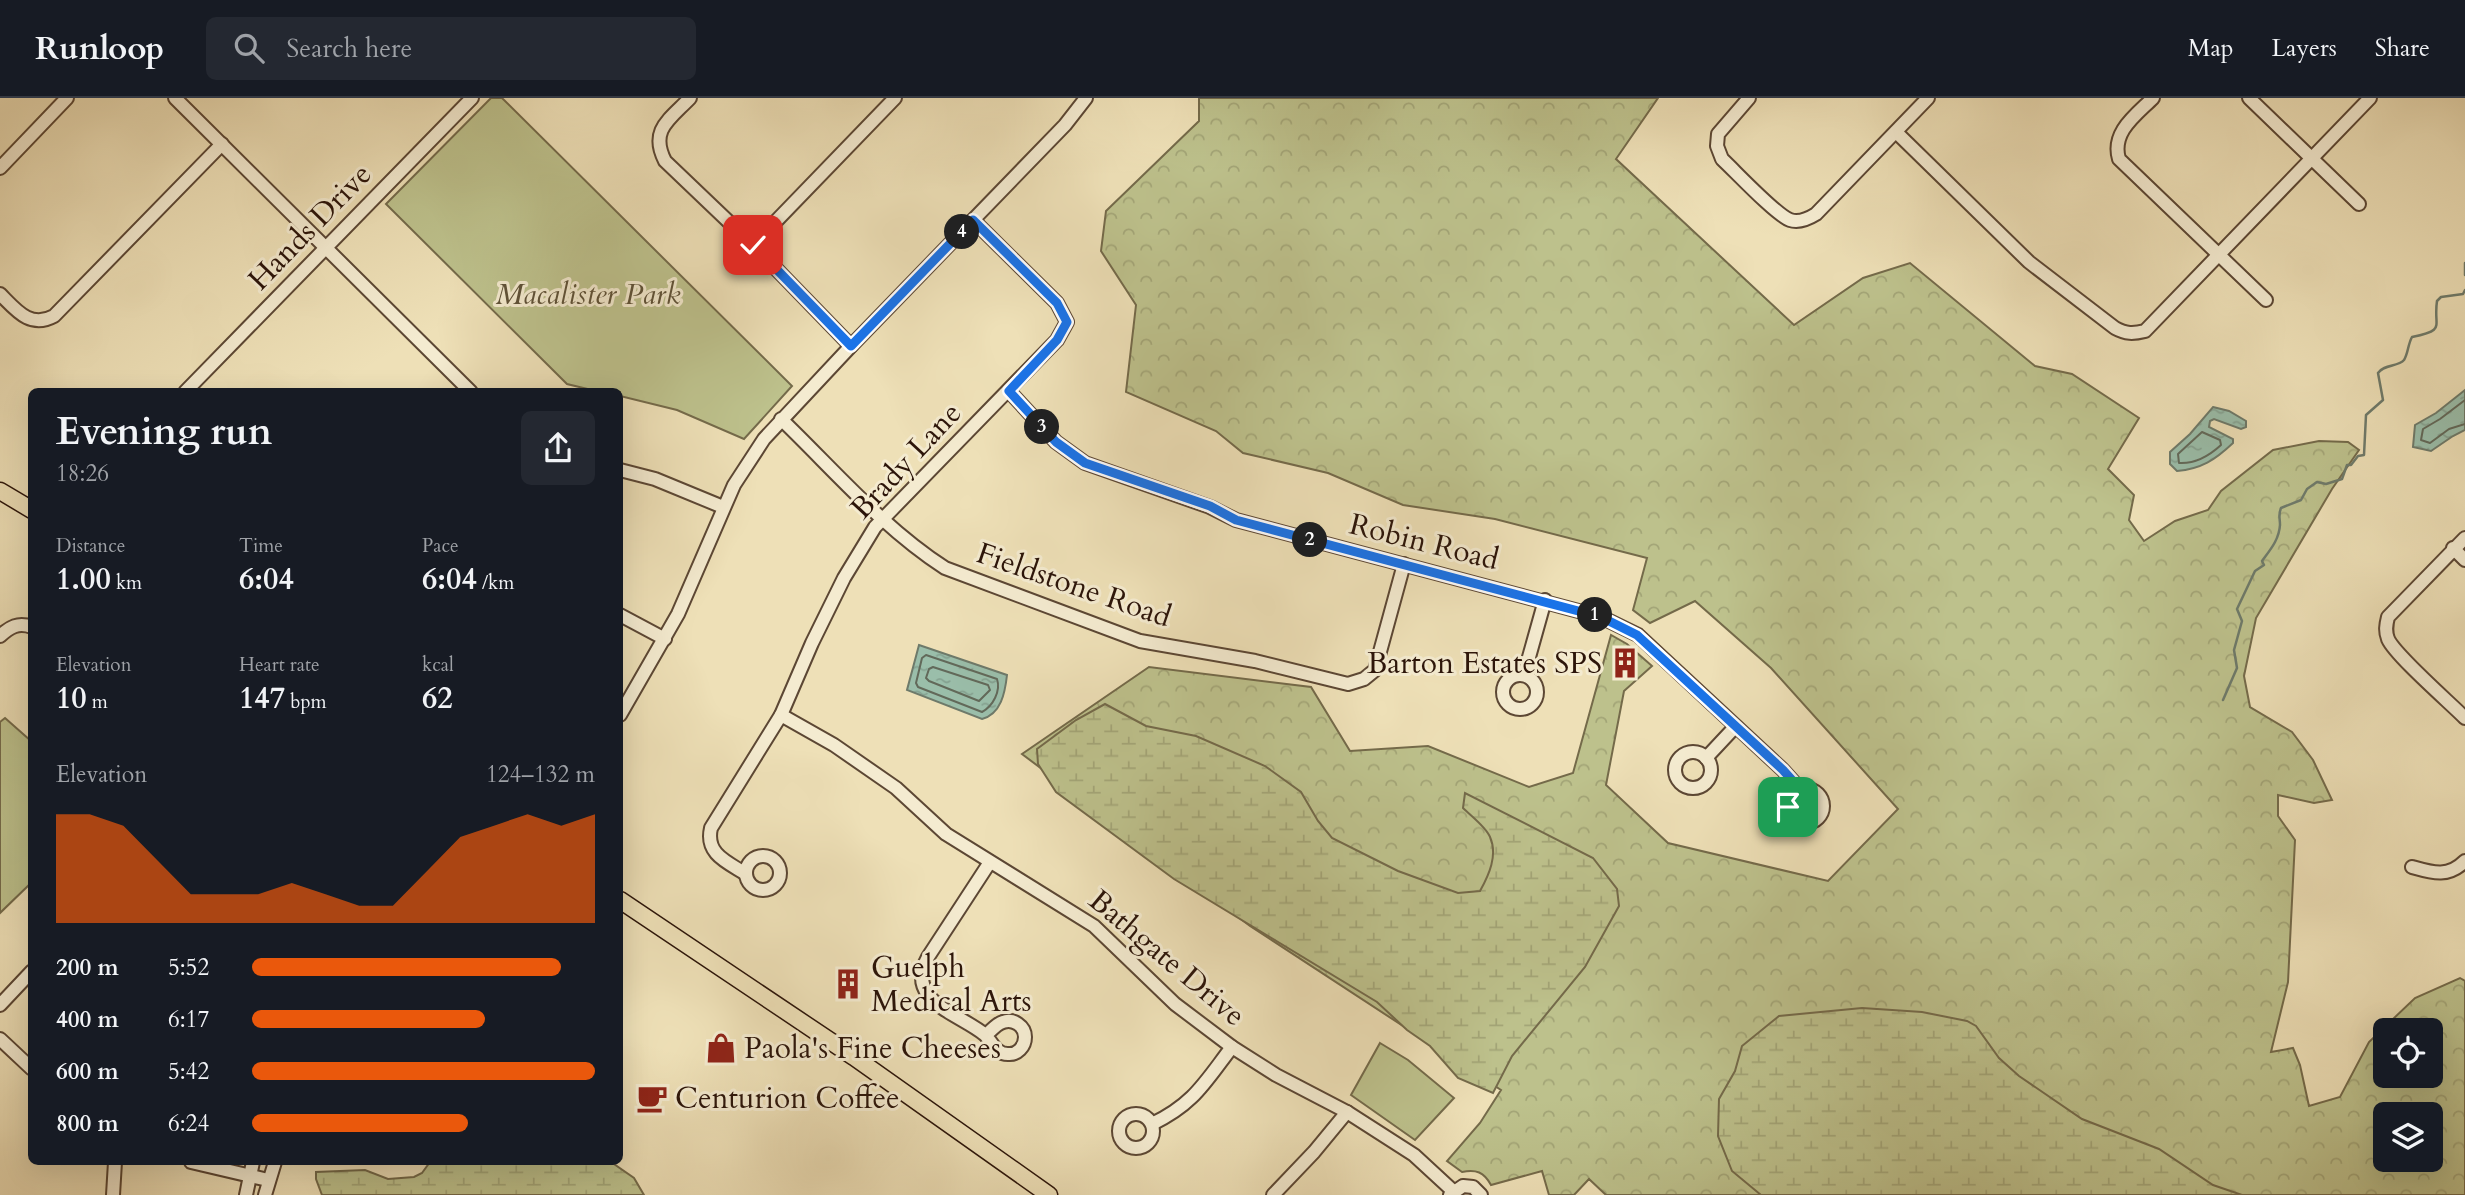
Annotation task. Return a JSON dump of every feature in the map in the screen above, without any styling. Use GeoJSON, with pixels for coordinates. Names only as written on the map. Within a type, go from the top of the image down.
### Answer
{"type":"FeatureCollection","features":[{"type":"Feature","properties":{"kind":"main road"},"geometry":{"type":"LineString","coordinates":[[0,491],[28,508]]}},
{"type":"Feature","properties":{"kind":"main road"},"geometry":{"type":"LineString","coordinates":[[623,902],[854,1057],[1049,1195]]}},
{"type":"Feature","properties":{"kind":"street"},"geometry":{"type":"LineString","coordinates":[[0,167],[68,98]]}},
{"type":"Feature","properties":{"kind":"street"},"geometry":{"type":"LineString","coordinates":[[175,98],[467,388]]}},
{"type":"Feature","properties":{"kind":"street","name":"Hands Drive"},"geometry":{"type":"LineString","coordinates":[[189,388],[472,98]]}},
{"type":"Feature","properties":{"kind":"street"},"geometry":{"type":"LineString","coordinates":[[690,98],[663,126],[658,136],[659,149],[665,161],[753,245],[851,346]]}},
{"type":"Feature","properties":{"kind":"street"},"geometry":{"type":"LineString","coordinates":[[753,245],[895,98]]}},
{"type":"Feature","properties":{"kind":"street"},"geometry":{"type":"LineString","coordinates":[[623,710],[665,639],[690,588],[723,507],[749,459],[781,419],[1065,125],[1086,98]]}},
{"type":"Feature","properties":{"kind":"street"},"geometry":{"type":"LineString","coordinates":[[1749,98],[1718,134],[1718,153],[1781,214],[1793,221],[1808,219],[1816,214],[1928,98]]}},
{"type":"Feature","properties":{"kind":"street"},"geometry":{"type":"LineString","coordinates":[[2153,98],[2123,129],[2117,141],[2119,159],[2266,300]]}},
{"type":"Feature","properties":{"kind":"street"},"geometry":{"type":"LineString","coordinates":[[2249,98],[2359,204]]}},
{"type":"Feature","properties":{"kind":"street"},"geometry":{"type":"LineString","coordinates":[[1896,132],[2029,262],[2124,333],[2145,331],[2370,98]]}},
{"type":"Feature","properties":{"kind":"street"},"geometry":{"type":"LineString","coordinates":[[0,294],[29,319],[45,321],[54,316],[222,144]]}},
{"type":"Feature","properties":{"kind":"street","name":"Brady Lane"},"geometry":{"type":"LineString","coordinates":[[746,874],[715,853],[710,846],[709,834],[781,715],[844,578],[881,519],[1009,391],[1057,340],[1067,322],[1057,303],[973,220]]}},
{"type":"Feature","properties":{"kind":"street","name":"Robin Road"},"geometry":{"type":"LineString","coordinates":[[1009,391],[1056,442],[1085,463],[1210,506],[1236,520],[1545,600],[1601,617],[1637,635],[1783,770],[1800,789]]}},
{"type":"Feature","properties":{"kind":"street","name":"Fieldstone Road"},"geometry":{"type":"LineString","coordinates":[[781,419],[881,519],[923,554],[945,568],[1128,637],[1178,649],[1255,661],[1348,684],[1364,679],[1375,670],[1404,564]]}},
{"type":"Feature","properties":{"kind":"street"},"geometry":{"type":"LineString","coordinates":[[623,471],[655,479],[723,507]]}},
{"type":"Feature","properties":{"kind":"street"},"geometry":{"type":"LineString","coordinates":[[2465,538],[2388,617],[2386,629],[2389,640],[2400,654],[2465,718]]}},
{"type":"Feature","properties":{"kind":"street"},"geometry":{"type":"LineString","coordinates":[[2453,548],[2465,560]]}},
{"type":"Feature","properties":{"kind":"street"},"geometry":{"type":"LineString","coordinates":[[1524,675],[1545,600]]}},
{"type":"Feature","properties":{"kind":"street"},"geometry":{"type":"LineString","coordinates":[[623,618],[665,639]]}},
{"type":"Feature","properties":{"kind":"street"},"geometry":{"type":"LineString","coordinates":[[0,636],[11,626],[28,626]]}},
{"type":"Feature","properties":{"kind":"street","name":"Bathgate Drive"},"geometry":{"type":"LineString","coordinates":[[781,715],[834,745],[896,788],[946,834],[1094,926],[1175,1004],[1232,1047],[1276,1075],[1347,1112],[1414,1156],[1452,1193],[1463,1186],[1469,1186],[1481,1195]]}},
{"type":"Feature","properties":{"kind":"street"},"geometry":{"type":"LineString","coordinates":[[1706,758],[1735,727]]}},
{"type":"Feature","properties":{"kind":"street"},"geometry":{"type":"LineString","coordinates":[[2412,867],[2437,874],[2457,869],[2465,861]]}},
{"type":"Feature","properties":{"kind":"street"},"geometry":{"type":"LineString","coordinates":[[986,1035],[932,1001],[924,988],[922,972],[928,957],[990,862]]}},
{"type":"Feature","properties":{"kind":"street"},"geometry":{"type":"LineString","coordinates":[[0,1005],[28,975]]}},
{"type":"Feature","properties":{"kind":"street"},"geometry":{"type":"LineString","coordinates":[[0,1039],[28,1065]]}},
{"type":"Feature","properties":{"kind":"street"},"geometry":{"type":"LineString","coordinates":[[1152,1124],[1187,1103],[1209,1080],[1232,1047]]}},
{"type":"Feature","properties":{"kind":"street"},"geometry":{"type":"LineString","coordinates":[[1273,1195],[1347,1112]]}},
{"type":"Feature","properties":{"kind":"street"},"geometry":{"type":"LineString","coordinates":[[113,1195],[115,1165]]}},
{"type":"Feature","properties":{"kind":"street"},"geometry":{"type":"LineString","coordinates":[[203,1165],[268,1180]]}},
{"type":"Feature","properties":{"kind":"street"},"geometry":{"type":"LineString","coordinates":[[246,1195],[252,1165]]}},
{"type":"Feature","properties":{"kind":"street"},"geometry":{"type":"LineString","coordinates":[[265,1195],[274,1165]]}},
{"type":"Feature","properties":{"kind":"green space","name":"Macalister Park"},"geometry":{"type":"Polygon","coordinates":[[[491,98],[502,98],[792,386],[744,439],[677,410],[623,397],[623,388],[584,388],[567,384],[386,204],[491,98]]]}},
{"type":"Feature","properties":{"kind":"green space"},"geometry":{"type":"Polygon","coordinates":[[[1199,98],[1658,98],[1616,159],[1794,325],[1863,278],[1910,263],[2035,366],[2072,374],[2139,418],[2108,469],[2134,495],[2129,520],[2144,541],[2175,521],[2208,510],[2221,491],[2273,450],[2319,441],[2348,442],[2359,450],[2332,489],[2256,618],[2244,676],[2250,707],[2292,732],[2313,760],[2332,800],[2314,803],[2278,795],[2278,816],[2295,840],[2288,982],[2271,1052],[2293,1048],[2300,1065],[2309,1106],[2340,1097],[2373,1038],[2373,1088],[2443,1088],[2443,1018],[2394,1018],[2415,998],[2460,978],[2465,981],[2465,1195],[1606,1195],[1589,1179],[1574,1195],[1549,1195],[1542,1171],[1491,1185],[1479,1172],[1462,1172],[1447,1161],[1480,1123],[1501,1090],[1250,926],[1022,754],[1149,667],[1311,687],[1350,751],[1428,746],[1529,787],[1573,773],[1611,635],[1627,644],[1652,666],[1624,691],[1606,785],[1668,843],[1828,881],[1898,809],[1771,668],[1695,601],[1650,623],[1633,610],[1647,558],[1495,519],[1403,505],[1328,473],[1243,453],[1216,431],[1126,392],[1136,305],[1101,251],[1106,211],[1199,121],[1199,98]]]}},
{"type":"Feature","properties":{"kind":"green space"},"geometry":{"type":"Polygon","coordinates":[[[1105,704],[1146,726],[1196,736],[1265,766],[1301,792],[1318,821],[1332,838],[1398,871],[1458,893],[1480,891],[1493,858],[1488,833],[1463,808],[1465,793],[1593,858],[1617,889],[1619,906],[1585,967],[1512,1056],[1493,1093],[1458,1078],[1430,1046],[1407,1030],[1377,1002],[1174,879],[1056,792],[1038,764],[1037,749],[1076,720],[1105,704]]]}},
{"type":"Feature","properties":{"kind":"green space"},"geometry":{"type":"Polygon","coordinates":[[[5,718],[28,738],[28,886],[0,913],[0,722],[5,718]]]}},
{"type":"Feature","properties":{"kind":"green space"},"geometry":{"type":"Polygon","coordinates":[[[1862,1008],[1922,1012],[1967,1021],[1976,1026],[1999,1058],[2019,1076],[2082,1119],[2159,1149],[2213,1185],[2242,1195],[1761,1195],[1732,1171],[1718,1136],[1719,1099],[1735,1071],[1742,1046],[1779,1016],[1862,1008]]]}},
{"type":"Feature","properties":{"kind":"green space"},"geometry":{"type":"Polygon","coordinates":[[[1380,1043],[1408,1060],[1454,1098],[1415,1140],[1351,1095],[1380,1043]]]}},
{"type":"Feature","properties":{"kind":"green space"},"geometry":{"type":"Polygon","coordinates":[[[428,1165],[615,1165],[634,1178],[644,1195],[322,1195],[316,1179],[316,1172],[365,1170],[388,1179],[414,1177],[422,1173],[428,1165]]]}},
{"type":"Feature","properties":{"kind":"water"},"geometry":{"type":"Polygon","coordinates":[[[2465,390],[2465,430],[2431,451],[2413,447],[2415,425],[2436,413],[2465,390]]]}},
{"type":"Feature","properties":{"kind":"water"},"geometry":{"type":"Polygon","coordinates":[[[2213,407],[2229,411],[2246,421],[2246,427],[2241,429],[2214,419],[2210,421],[2209,427],[2233,439],[2233,443],[2207,463],[2177,471],[2170,464],[2170,452],[2213,407]]]}},
{"type":"Feature","properties":{"kind":"water"},"geometry":{"type":"Polygon","coordinates":[[[919,645],[1007,675],[1003,696],[994,713],[982,719],[907,690],[919,645]]]}},
{"type":"Feature","properties":{"kind":"waterway"},"geometry":{"type":"LineString","coordinates":[[2465,263],[2465,275]]}},
{"type":"Feature","properties":{"kind":"waterway"},"geometry":{"type":"LineString","coordinates":[[2223,700],[2237,668],[2234,650],[2242,621],[2237,609],[2255,571],[2264,565],[2262,561],[2276,540],[2281,508],[2301,500],[2307,489],[2317,482],[2326,484],[2342,479],[2347,465],[2351,465],[2358,456],[2364,455],[2366,415],[2383,400],[2378,373],[2404,360],[2412,337],[2434,329],[2437,322],[2437,301],[2441,297],[2463,294],[2465,290]]}},
{"type":"Feature","properties":{"kind":"place","name":"Barton Estates SPS"},"geometry":{"type":"Point","coordinates":[1625,663]}},
{"type":"Feature","properties":{"kind":"place","name":"Guelph Medical Arts"},"geometry":{"type":"Point","coordinates":[848,984]}},
{"type":"Feature","properties":{"kind":"place","name":"Paola's Fine Cheeses"},"geometry":{"type":"Point","coordinates":[721,1048]}},
{"type":"Feature","properties":{"kind":"place","name":"Centurion Coffee"},"geometry":{"type":"Point","coordinates":[652,1098]}},
{"type":"Feature","properties":{"kind":"route"},"geometry":{"type":"LineString","coordinates":[[753,245],[851,346],[973,220],[1057,303],[1067,322],[1057,340],[1009,391],[1056,442],[1085,463],[1210,506],[1236,520],[1601,617],[1637,635],[1783,770],[1800,789],[1791,796],[1788,807]]}}]}
